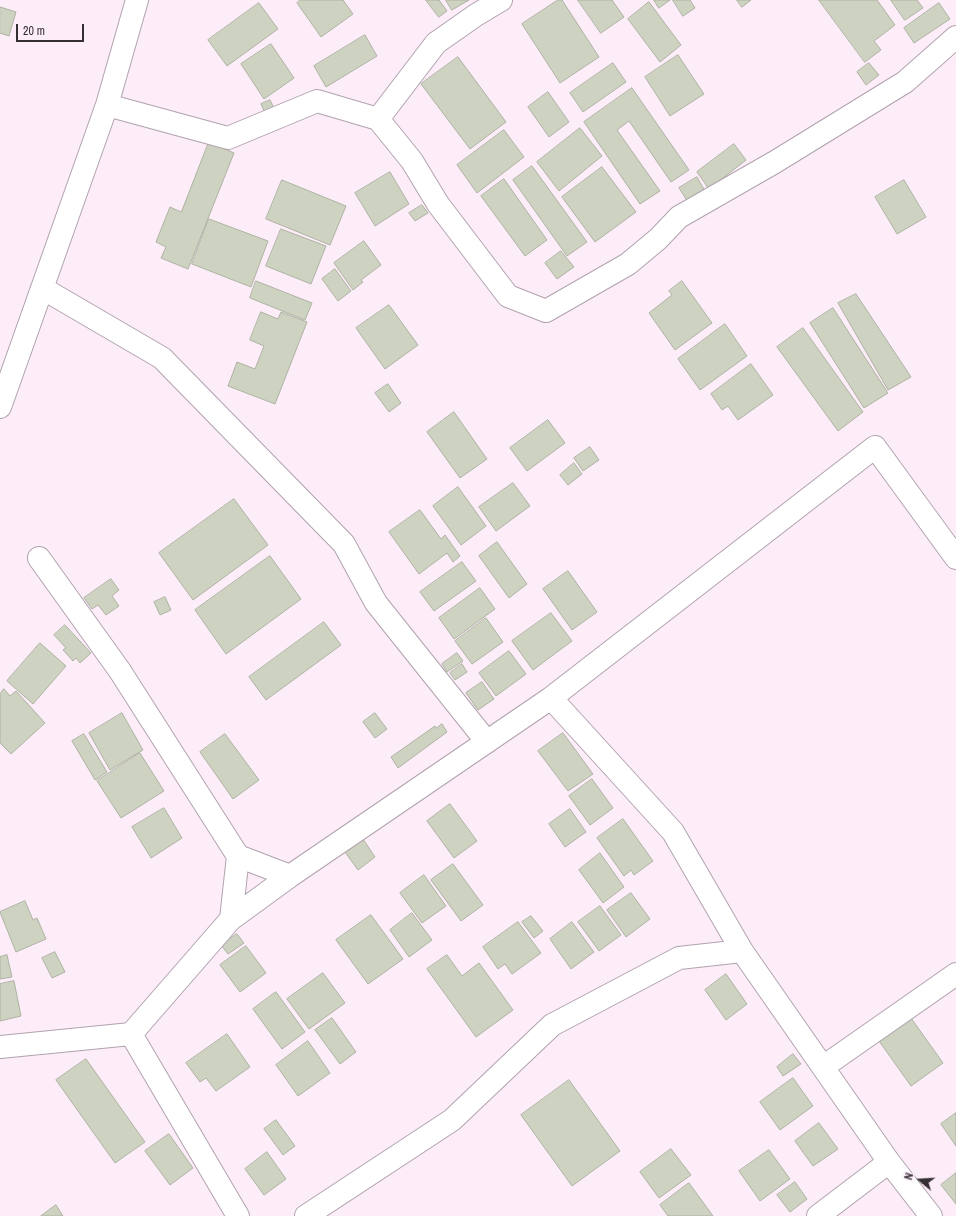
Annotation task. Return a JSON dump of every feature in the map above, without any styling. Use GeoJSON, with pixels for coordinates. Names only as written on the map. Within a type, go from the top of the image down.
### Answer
{"type":"FeatureCollection","features":[{"type":"Feature","properties":{"kind":"street"},"geometry":{"type":"LineString","coordinates":[[0,407],[107,105],[137,0]]}},
{"type":"Feature","properties":{"kind":"street"},"geometry":{"type":"LineString","coordinates":[[378,119],[436,43],[476,15],[501,0]]}},
{"type":"Feature","properties":{"kind":"street"},"geometry":{"type":"LineString","coordinates":[[107,105],[228,138],[317,101],[378,119],[412,161],[438,204],[508,296],[546,311],[628,264],[658,239],[679,217],[775,162],[905,82],[956,37]]}},
{"type":"Feature","properties":{"kind":"street"},"geometry":{"type":"LineString","coordinates":[[42,288],[162,358],[344,544],[376,603],[487,742]]}},
{"type":"Feature","properties":{"kind":"street"},"geometry":{"type":"LineString","coordinates":[[0,1047],[131,1034],[231,919],[290,876],[551,698],[875,447],[956,558]]}},
{"type":"Feature","properties":{"kind":"street"},"geometry":{"type":"LineString","coordinates":[[39,558],[120,671],[238,856],[290,876]]}},
{"type":"Feature","properties":{"kind":"street"},"geometry":{"type":"LineString","coordinates":[[551,698],[673,832],[742,951],[889,1162],[930,1216]]}},
{"type":"Feature","properties":{"kind":"street"},"geometry":{"type":"LineString","coordinates":[[231,919],[238,856]]}},
{"type":"Feature","properties":{"kind":"street"},"geometry":{"type":"LineString","coordinates":[[306,1216],[452,1120],[552,1025],[679,958],[742,951]]}},
{"type":"Feature","properties":{"kind":"street"},"geometry":{"type":"LineString","coordinates":[[822,1067],[956,974]]}},
{"type":"Feature","properties":{"kind":"street"},"geometry":{"type":"LineString","coordinates":[[131,1034],[238,1216]]}},
{"type":"Feature","properties":{"kind":"street"},"geometry":{"type":"LineString","coordinates":[[818,1216],[889,1162]]}},
{"type":"Feature","properties":{"kind":"building"},"geometry":{"type":"Polygon","coordinates":[[[300,0],[343,0],[353,14],[321,37],[297,3],[300,0]]]}},
{"type":"Feature","properties":{"kind":"building"},"geometry":{"type":"Polygon","coordinates":[[[426,0],[439,0],[447,11],[439,17],[426,0]]]}},
{"type":"Feature","properties":{"kind":"building"},"geometry":{"type":"Polygon","coordinates":[[[446,0],[469,0],[452,10],[446,0]]]}},
{"type":"Feature","properties":{"kind":"building"},"geometry":{"type":"Polygon","coordinates":[[[558,0],[562,0],[599,57],[560,83],[522,24],[558,0]]]}},
{"type":"Feature","properties":{"kind":"building"},"geometry":{"type":"Polygon","coordinates":[[[578,0],[612,0],[624,17],[601,33],[578,0]]]}},
{"type":"Feature","properties":{"kind":"building"},"geometry":{"type":"Polygon","coordinates":[[[654,0],[670,0],[659,8],[654,0]]]}},
{"type":"Feature","properties":{"kind":"building"},"geometry":{"type":"Polygon","coordinates":[[[673,0],[690,0],[695,8],[683,16],[673,0]]]}},
{"type":"Feature","properties":{"kind":"building"},"geometry":{"type":"Polygon","coordinates":[[[737,0],[751,0],[742,7],[737,0]]]}},
{"type":"Feature","properties":{"kind":"building"},"geometry":{"type":"Polygon","coordinates":[[[819,0],[877,0],[895,25],[874,41],[881,50],[865,62],[819,0]]]}},
{"type":"Feature","properties":{"kind":"building"},"geometry":{"type":"Polygon","coordinates":[[[891,0],[917,0],[923,8],[905,20],[891,0]]]}},
{"type":"Feature","properties":{"kind":"building"},"geometry":{"type":"Polygon","coordinates":[[[649,2],[681,45],[660,62],[628,19],[649,2]]]}},
{"type":"Feature","properties":{"kind":"building"},"geometry":{"type":"Polygon","coordinates":[[[259,3],[278,29],[227,66],[208,40],[259,3]]]}},
{"type":"Feature","properties":{"kind":"building"},"geometry":{"type":"Polygon","coordinates":[[[939,3],[950,19],[914,43],[904,28],[939,3]]]}},
{"type":"Feature","properties":{"kind":"building"},"geometry":{"type":"Polygon","coordinates":[[[0,7],[16,12],[9,36],[0,33],[0,7]]]}},
{"type":"Feature","properties":{"kind":"building"},"geometry":{"type":"Polygon","coordinates":[[[365,35],[377,56],[326,87],[314,66],[365,35]]]}},
{"type":"Feature","properties":{"kind":"building"},"geometry":{"type":"Polygon","coordinates":[[[271,44],[294,78],[264,99],[241,64],[271,44]]]}},
{"type":"Feature","properties":{"kind":"building"},"geometry":{"type":"Polygon","coordinates":[[[678,55],[704,94],[670,116],[645,77],[678,55]]]}},
{"type":"Feature","properties":{"kind":"building"},"geometry":{"type":"Polygon","coordinates":[[[458,57],[506,122],[470,149],[421,84],[458,57]]]}},
{"type":"Feature","properties":{"kind":"building"},"geometry":{"type":"Polygon","coordinates":[[[613,63],[626,82],[583,112],[570,93],[613,63]]]}},
{"type":"Feature","properties":{"kind":"building"},"geometry":{"type":"Polygon","coordinates":[[[869,63],[879,75],[866,85],[857,72],[869,63]]]}},
{"type":"Feature","properties":{"kind":"building"},"geometry":{"type":"Polygon","coordinates":[[[632,88],[689,170],[671,182],[629,121],[617,130],[660,191],[640,204],[584,122],[632,88]]]}},
{"type":"Feature","properties":{"kind":"building"},"geometry":{"type":"Polygon","coordinates":[[[548,92],[569,122],[549,137],[528,107],[548,92]]]}},
{"type":"Feature","properties":{"kind":"building"},"geometry":{"type":"Polygon","coordinates":[[[270,100],[274,108],[265,113],[261,104],[270,100]]]}},
{"type":"Feature","properties":{"kind":"building"},"geometry":{"type":"Polygon","coordinates":[[[580,128],[602,156],[559,191],[537,162],[580,128]]]}},
{"type":"Feature","properties":{"kind":"building"},"geometry":{"type":"Polygon","coordinates":[[[504,130],[524,157],[477,193],[457,165],[504,130]]]}},
{"type":"Feature","properties":{"kind":"building"},"geometry":{"type":"Polygon","coordinates":[[[209,142],[234,153],[188,269],[161,258],[166,247],[156,242],[170,207],[181,212],[209,142]]]}},
{"type":"Feature","properties":{"kind":"building"},"geometry":{"type":"Polygon","coordinates":[[[734,144],[746,160],[709,189],[697,172],[734,144]]]}},
{"type":"Feature","properties":{"kind":"building"},"geometry":{"type":"Polygon","coordinates":[[[532,166],[587,242],[567,256],[513,180],[532,166]]]}},
{"type":"Feature","properties":{"kind":"building"},"geometry":{"type":"Polygon","coordinates":[[[602,167],[636,212],[595,242],[562,197],[602,167]]]}},
{"type":"Feature","properties":{"kind":"building"},"geometry":{"type":"Polygon","coordinates":[[[390,172],[409,204],[375,226],[355,193],[390,172]]]}},
{"type":"Feature","properties":{"kind":"building"},"geometry":{"type":"Polygon","coordinates":[[[697,177],[705,191],[688,202],[679,188],[697,177]]]}},
{"type":"Feature","properties":{"kind":"building"},"geometry":{"type":"Polygon","coordinates":[[[504,179],[547,240],[525,256],[481,196],[504,179]]]}},
{"type":"Feature","properties":{"kind":"building"},"geometry":{"type":"Polygon","coordinates":[[[282,180],[346,206],[330,245],[266,219],[282,180]]]}},
{"type":"Feature","properties":{"kind":"building"},"geometry":{"type":"Polygon","coordinates":[[[904,180],[926,217],[897,234],[875,197],[904,180]]]}},
{"type":"Feature","properties":{"kind":"building"},"geometry":{"type":"Polygon","coordinates":[[[422,205],[428,213],[415,221],[409,213],[422,205]]]}},
{"type":"Feature","properties":{"kind":"building"},"geometry":{"type":"Polygon","coordinates":[[[209,219],[268,241],[251,287],[192,264],[209,219]]]}},
{"type":"Feature","properties":{"kind":"building"},"geometry":{"type":"Polygon","coordinates":[[[281,229],[326,246],[311,284],[266,266],[281,229]]]}},
{"type":"Feature","properties":{"kind":"building"},"geometry":{"type":"Polygon","coordinates":[[[364,241],[381,265],[361,280],[363,282],[353,290],[334,263],[364,241]]]}},
{"type":"Feature","properties":{"kind":"building"},"geometry":{"type":"Polygon","coordinates":[[[561,251],[574,267],[557,279],[545,263],[561,251]]]}},
{"type":"Feature","properties":{"kind":"building"},"geometry":{"type":"Polygon","coordinates":[[[335,269],[351,291],[338,301],[322,279],[335,269]]]}},
{"type":"Feature","properties":{"kind":"building"},"geometry":{"type":"Polygon","coordinates":[[[256,281],[312,303],[305,320],[250,298],[256,281]]]}},
{"type":"Feature","properties":{"kind":"building"},"geometry":{"type":"Polygon","coordinates":[[[682,281],[712,323],[675,350],[649,313],[672,295],[669,291],[682,281]]]}},
{"type":"Feature","properties":{"kind":"building"},"geometry":{"type":"Polygon","coordinates":[[[856,294],[911,377],[888,390],[838,303],[856,294]]]}},
{"type":"Feature","properties":{"kind":"building"},"geometry":{"type":"Polygon","coordinates":[[[389,305],[418,345],[385,369],[356,328],[389,305]]]}},
{"type":"Feature","properties":{"kind":"building"},"geometry":{"type":"Polygon","coordinates":[[[833,308],[888,393],[864,408],[810,323],[833,308]]]}},
{"type":"Feature","properties":{"kind":"building"},"geometry":{"type":"Polygon","coordinates":[[[261,312],[278,319],[281,312],[307,322],[275,404],[228,386],[237,362],[255,369],[264,346],[250,340],[261,312]]]}},
{"type":"Feature","properties":{"kind":"building"},"geometry":{"type":"Polygon","coordinates":[[[725,324],[747,356],[700,390],[678,359],[725,324]]]}},
{"type":"Feature","properties":{"kind":"building"},"geometry":{"type":"Polygon","coordinates":[[[803,328],[863,412],[838,431],[777,347],[803,328]]]}},
{"type":"Feature","properties":{"kind":"building"},"geometry":{"type":"Polygon","coordinates":[[[751,364],[773,395],[738,420],[728,406],[722,410],[711,394],[751,364]]]}},
{"type":"Feature","properties":{"kind":"building"},"geometry":{"type":"Polygon","coordinates":[[[388,384],[401,403],[389,412],[375,393],[388,384]]]}},
{"type":"Feature","properties":{"kind":"building"},"geometry":{"type":"Polygon","coordinates":[[[454,412],[487,459],[460,478],[427,432],[454,412]]]}},
{"type":"Feature","properties":{"kind":"building"},"geometry":{"type":"Polygon","coordinates":[[[548,420],[565,443],[527,471],[510,448],[548,420]]]}},
{"type":"Feature","properties":{"kind":"building"},"geometry":{"type":"Polygon","coordinates":[[[590,447],[599,460],[583,471],[574,458],[590,447]]]}},
{"type":"Feature","properties":{"kind":"building"},"geometry":{"type":"Polygon","coordinates":[[[574,463],[582,474],[568,485],[560,475],[574,463]]]}},
{"type":"Feature","properties":{"kind":"building"},"geometry":{"type":"Polygon","coordinates":[[[513,483],[530,506],[496,531],[479,507],[513,483]]]}},
{"type":"Feature","properties":{"kind":"building"},"geometry":{"type":"Polygon","coordinates":[[[458,487],[486,526],[461,545],[433,506],[458,487]]]}},
{"type":"Feature","properties":{"kind":"building"},"geometry":{"type":"Polygon","coordinates":[[[234,499],[268,545],[193,600],[159,553],[234,499]]]}},
{"type":"Feature","properties":{"kind":"building"},"geometry":{"type":"Polygon","coordinates":[[[420,510],[441,539],[445,535],[460,556],[453,562],[447,553],[419,574],[389,532],[420,510]]]}},
{"type":"Feature","properties":{"kind":"building"},"geometry":{"type":"Polygon","coordinates":[[[497,542],[527,584],[509,598],[479,556],[497,542]]]}},
{"type":"Feature","properties":{"kind":"building"},"geometry":{"type":"Polygon","coordinates":[[[270,556],[301,599],[226,654],[195,610],[270,556]]]}},
{"type":"Feature","properties":{"kind":"building"},"geometry":{"type":"Polygon","coordinates":[[[462,562],[476,581],[434,611],[420,592],[462,562]]]}},
{"type":"Feature","properties":{"kind":"building"},"geometry":{"type":"Polygon","coordinates":[[[568,571],[597,612],[572,630],[543,589],[568,571]]]}},
{"type":"Feature","properties":{"kind":"building"},"geometry":{"type":"Polygon","coordinates":[[[111,579],[119,590],[112,596],[119,606],[106,615],[98,605],[92,609],[84,598],[111,579]]]}},
{"type":"Feature","properties":{"kind":"building"},"geometry":{"type":"Polygon","coordinates":[[[480,588],[495,609],[454,639],[439,618],[480,588]]]}},
{"type":"Feature","properties":{"kind":"building"},"geometry":{"type":"Polygon","coordinates":[[[165,597],[171,610],[160,615],[154,602],[165,597]]]}},
{"type":"Feature","properties":{"kind":"building"},"geometry":{"type":"Polygon","coordinates":[[[551,613],[572,641],[533,670],[512,641],[551,613]]]}},
{"type":"Feature","properties":{"kind":"building"},"geometry":{"type":"Polygon","coordinates":[[[486,618],[503,642],[472,664],[455,641],[486,618]]]}},
{"type":"Feature","properties":{"kind":"building"},"geometry":{"type":"Polygon","coordinates":[[[324,622],[341,645],[266,700],[249,677],[324,622]]]}},
{"type":"Feature","properties":{"kind":"building"},"geometry":{"type":"Polygon","coordinates":[[[65,625],[91,653],[80,663],[76,658],[73,661],[63,650],[66,648],[54,635],[65,625]]]}},
{"type":"Feature","properties":{"kind":"building"},"geometry":{"type":"Polygon","coordinates":[[[40,643],[66,666],[33,704],[7,681],[40,643]]]}},
{"type":"Feature","properties":{"kind":"building"},"geometry":{"type":"Polygon","coordinates":[[[509,651],[526,674],[496,696],[479,673],[509,651]]]}},
{"type":"Feature","properties":{"kind":"building"},"geometry":{"type":"Polygon","coordinates":[[[457,653],[463,661],[447,672],[442,664],[457,653]]]}},
{"type":"Feature","properties":{"kind":"building"},"geometry":{"type":"Polygon","coordinates":[[[462,664],[467,672],[455,680],[450,673],[462,664]]]}},
{"type":"Feature","properties":{"kind":"building"},"geometry":{"type":"Polygon","coordinates":[[[482,682],[494,699],[478,710],[466,693],[482,682]]]}},
{"type":"Feature","properties":{"kind":"building"},"geometry":{"type":"Polygon","coordinates":[[[4,689],[10,696],[16,691],[45,723],[11,754],[0,743],[0,694],[4,689]]]}},
{"type":"Feature","properties":{"kind":"building"},"geometry":{"type":"Polygon","coordinates":[[[122,713],[143,750],[110,770],[89,733],[122,713]]]}},
{"type":"Feature","properties":{"kind":"building"},"geometry":{"type":"Polygon","coordinates":[[[375,713],[387,729],[375,738],[363,722],[375,713]]]}},
{"type":"Feature","properties":{"kind":"building"},"geometry":{"type":"Polygon","coordinates":[[[442,724],[447,732],[398,768],[391,757],[435,726],[436,728],[442,724]]]}},
{"type":"Feature","properties":{"kind":"building"},"geometry":{"type":"Polygon","coordinates":[[[563,733],[593,774],[568,791],[538,751],[563,733]]]}},
{"type":"Feature","properties":{"kind":"building"},"geometry":{"type":"Polygon","coordinates":[[[84,734],[107,772],[95,780],[72,741],[84,734]]]}},
{"type":"Feature","properties":{"kind":"building"},"geometry":{"type":"Polygon","coordinates":[[[225,734],[259,780],[233,799],[200,752],[225,734]]]}},
{"type":"Feature","properties":{"kind":"building"},"geometry":{"type":"Polygon","coordinates":[[[140,753],[164,791],[121,818],[97,781],[140,753]]]}},
{"type":"Feature","properties":{"kind":"building"},"geometry":{"type":"Polygon","coordinates":[[[592,779],[613,808],[590,825],[569,796],[592,779]]]}},
{"type":"Feature","properties":{"kind":"building"},"geometry":{"type":"Polygon","coordinates":[[[450,804],[477,841],[454,858],[427,821],[450,804]]]}},
{"type":"Feature","properties":{"kind":"building"},"geometry":{"type":"Polygon","coordinates":[[[164,808],[182,838],[151,858],[132,827],[164,808]]]}},
{"type":"Feature","properties":{"kind":"building"},"geometry":{"type":"Polygon","coordinates":[[[570,809],[586,832],[565,847],[549,824],[570,809]]]}},
{"type":"Feature","properties":{"kind":"building"},"geometry":{"type":"Polygon","coordinates":[[[623,819],[653,861],[634,875],[631,870],[624,876],[597,838],[623,819]]]}},
{"type":"Feature","properties":{"kind":"building"},"geometry":{"type":"Polygon","coordinates":[[[363,839],[375,857],[358,870],[345,852],[363,839]]]}},
{"type":"Feature","properties":{"kind":"building"},"geometry":{"type":"Polygon","coordinates":[[[600,853],[624,887],[603,903],[579,870],[600,853]]]}},
{"type":"Feature","properties":{"kind":"building"},"geometry":{"type":"Polygon","coordinates":[[[453,864],[483,905],[461,921],[431,880],[453,864]]]}},
{"type":"Feature","properties":{"kind":"building"},"geometry":{"type":"Polygon","coordinates":[[[424,875],[446,906],[422,923],[400,893],[424,875]]]}},
{"type":"Feature","properties":{"kind":"building"},"geometry":{"type":"Polygon","coordinates":[[[631,893],[650,919],[626,937],[607,910],[631,893]]]}},
{"type":"Feature","properties":{"kind":"building"},"geometry":{"type":"Polygon","coordinates":[[[25,901],[33,920],[37,918],[46,939],[16,952],[0,912],[25,901]]]}},
{"type":"Feature","properties":{"kind":"building"},"geometry":{"type":"Polygon","coordinates":[[[600,906],[621,935],[599,951],[578,922],[600,906]]]}},
{"type":"Feature","properties":{"kind":"building"},"geometry":{"type":"Polygon","coordinates":[[[412,913],[432,940],[409,957],[390,930],[412,913]]]}},
{"type":"Feature","properties":{"kind":"building"},"geometry":{"type":"Polygon","coordinates":[[[371,915],[403,959],[368,984],[336,940],[371,915]]]}},
{"type":"Feature","properties":{"kind":"building"},"geometry":{"type":"Polygon","coordinates":[[[531,916],[543,931],[534,938],[522,922],[531,916]]]}},
{"type":"Feature","properties":{"kind":"building"},"geometry":{"type":"Polygon","coordinates":[[[518,922],[541,953],[512,974],[505,964],[498,969],[483,947],[518,922]]]}},
{"type":"Feature","properties":{"kind":"building"},"geometry":{"type":"Polygon","coordinates":[[[572,922],[594,952],[571,969],[550,939],[572,922]]]}},
{"type":"Feature","properties":{"kind":"building"},"geometry":{"type":"Polygon","coordinates":[[[237,934],[244,943],[228,954],[221,945],[237,934]]]}},
{"type":"Feature","properties":{"kind":"building"},"geometry":{"type":"Polygon","coordinates":[[[246,946],[266,973],[240,992],[220,965],[246,946]]]}},
{"type":"Feature","properties":{"kind":"building"},"geometry":{"type":"Polygon","coordinates":[[[55,952],[65,972],[52,978],[42,958],[55,952]]]}},
{"type":"Feature","properties":{"kind":"building"},"geometry":{"type":"Polygon","coordinates":[[[7,955],[12,977],[0,979],[0,957],[7,955]]]}},
{"type":"Feature","properties":{"kind":"building"},"geometry":{"type":"Polygon","coordinates":[[[447,955],[462,976],[479,963],[513,1010],[476,1037],[427,969],[447,955]]]}},
{"type":"Feature","properties":{"kind":"building"},"geometry":{"type":"Polygon","coordinates":[[[323,973],[345,1003],[309,1029],[287,999],[323,973]]]}},
{"type":"Feature","properties":{"kind":"building"},"geometry":{"type":"Polygon","coordinates":[[[726,974],[747,1004],[726,1020],[705,990],[726,974]]]}},
{"type":"Feature","properties":{"kind":"building"},"geometry":{"type":"Polygon","coordinates":[[[14,981],[21,1016],[0,1021],[0,984],[14,981]]]}},
{"type":"Feature","properties":{"kind":"building"},"geometry":{"type":"Polygon","coordinates":[[[276,992],[305,1032],[282,1049],[253,1009],[276,992]]]}},
{"type":"Feature","properties":{"kind":"building"},"geometry":{"type":"Polygon","coordinates":[[[332,1018],[356,1052],[340,1064],[315,1030],[332,1018]]]}},
{"type":"Feature","properties":{"kind":"building"},"geometry":{"type":"Polygon","coordinates":[[[911,1018],[943,1063],[911,1086],[879,1041],[911,1018]]]}},
{"type":"Feature","properties":{"kind":"building"},"geometry":{"type":"Polygon","coordinates":[[[227,1034],[250,1067],[216,1091],[206,1078],[200,1082],[186,1063],[227,1034]]]}},
{"type":"Feature","properties":{"kind":"building"},"geometry":{"type":"Polygon","coordinates":[[[308,1041],[330,1073],[298,1096],[276,1065],[308,1041]]]}},
{"type":"Feature","properties":{"kind":"building"},"geometry":{"type":"Polygon","coordinates":[[[793,1054],[801,1064],[783,1076],[777,1067],[793,1054]]]}},
{"type":"Feature","properties":{"kind":"building"},"geometry":{"type":"Polygon","coordinates":[[[86,1059],[145,1142],[115,1163],[56,1080],[86,1059]]]}},
{"type":"Feature","properties":{"kind":"building"},"geometry":{"type":"Polygon","coordinates":[[[793,1078],[813,1106],[780,1130],[760,1102],[793,1078]]]}},
{"type":"Feature","properties":{"kind":"building"},"geometry":{"type":"Polygon","coordinates":[[[569,1080],[620,1151],[572,1186],[521,1115],[569,1080]]]}},
{"type":"Feature","properties":{"kind":"building"},"geometry":{"type":"Polygon","coordinates":[[[956,1113],[956,1146],[941,1124],[956,1113]]]}},
{"type":"Feature","properties":{"kind":"building"},"geometry":{"type":"Polygon","coordinates":[[[276,1120],[295,1146],[283,1155],[264,1129],[276,1120]]]}},
{"type":"Feature","properties":{"kind":"building"},"geometry":{"type":"Polygon","coordinates":[[[819,1123],[838,1149],[813,1166],[795,1141],[819,1123]]]}},
{"type":"Feature","properties":{"kind":"building"},"geometry":{"type":"Polygon","coordinates":[[[169,1134],[193,1168],[170,1185],[145,1151],[169,1134]]]}},
{"type":"Feature","properties":{"kind":"building"},"geometry":{"type":"Polygon","coordinates":[[[671,1149],[691,1175],[659,1198],[640,1172],[671,1149]]]}},
{"type":"Feature","properties":{"kind":"building"},"geometry":{"type":"Polygon","coordinates":[[[769,1150],[790,1179],[760,1201],[739,1171],[769,1150]]]}},
{"type":"Feature","properties":{"kind":"building"},"geometry":{"type":"Polygon","coordinates":[[[267,1152],[286,1179],[264,1195],[245,1169],[267,1152]]]}},
{"type":"Feature","properties":{"kind":"building"},"geometry":{"type":"Polygon","coordinates":[[[956,1173],[956,1204],[941,1185],[956,1173]]]}},
{"type":"Feature","properties":{"kind":"building"},"geometry":{"type":"Polygon","coordinates":[[[795,1182],[807,1199],[790,1212],[777,1195],[795,1182]]]}},
{"type":"Feature","properties":{"kind":"building"},"geometry":{"type":"Polygon","coordinates":[[[689,1183],[713,1216],[668,1216],[660,1205],[689,1183]]]}},
{"type":"Feature","properties":{"kind":"building"},"geometry":{"type":"Polygon","coordinates":[[[56,1205],[63,1216],[41,1216],[56,1205]]]}}]}
